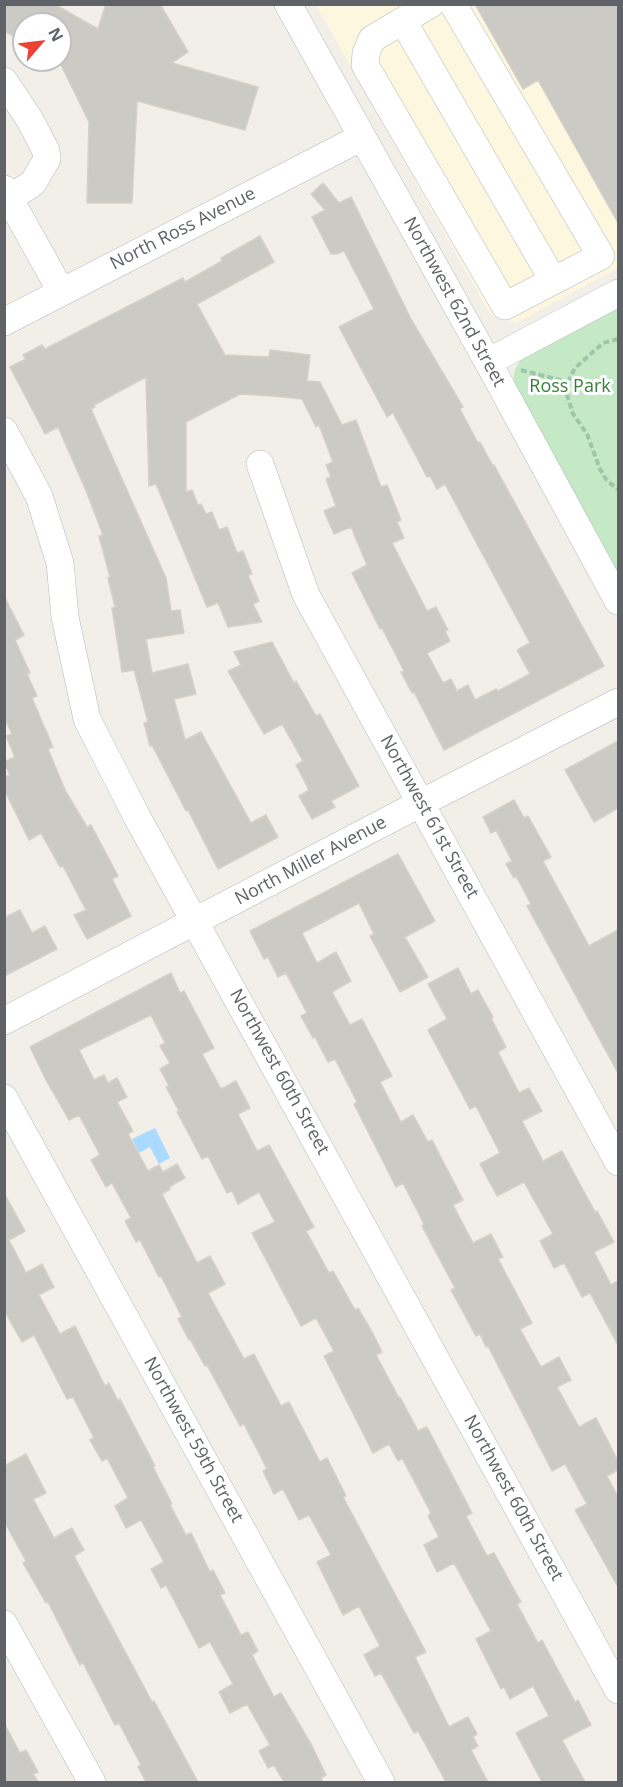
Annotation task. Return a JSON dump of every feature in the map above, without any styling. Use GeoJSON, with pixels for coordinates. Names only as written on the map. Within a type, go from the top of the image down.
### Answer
{"type":"FeatureCollection","features":[{"type":"Feature","properties":{"kind":"street","name":"Northwest 62nd Street"},"geometry":{"type":"LineString","coordinates":[[288,4],[488,362],[618,601]]}},
{"type":"Feature","properties":{"kind":"street"},"geometry":{"type":"LineString","coordinates":[[431,4],[372,39],[366,53],[365,65],[505,306],[610,251]]}},
{"type":"Feature","properties":{"kind":"street"},"geometry":{"type":"LineString","coordinates":[[453,4],[610,251],[618,291],[488,362]]}},
{"type":"Feature","properties":{"kind":"street"},"geometry":{"type":"LineString","coordinates":[[403,21],[554,280]]}},
{"type":"Feature","properties":{"kind":"street"},"geometry":{"type":"LineString","coordinates":[[4,81],[30,120],[46,151],[47,159],[33,183],[7,194],[61,291]]}},
{"type":"Feature","properties":{"kind":"street","name":"North Ross Avenue"},"geometry":{"type":"LineString","coordinates":[[4,322],[362,137]]}},
{"type":"Feature","properties":{"kind":"street","name":"Northwest 60th Street"},"geometry":{"type":"LineString","coordinates":[[4,431],[39,496],[60,563],[64,617],[87,719],[137,817],[618,1690]]}},
{"type":"Feature","properties":{"kind":"street","name":"Northwest 61st Street"},"geometry":{"type":"LineString","coordinates":[[261,464],[306,596],[618,1162]]}},
{"type":"Feature","properties":{"kind":"street","name":"North Miller Avenue"},"geometry":{"type":"LineString","coordinates":[[4,1022],[618,702]]}},
{"type":"Feature","properties":{"kind":"street","name":"Northwest 59th Street"},"geometry":{"type":"LineString","coordinates":[[4,1098],[381,1782]]}},
{"type":"Feature","properties":{"kind":"street"},"geometry":{"type":"LineString","coordinates":[[4,1624],[92,1782]]}},
{"type":"Feature","properties":{"kind":"path"},"geometry":{"type":"LineString","coordinates":[[618,339],[603,343],[575,368],[568,382],[567,395],[573,414],[587,434],[600,469],[607,481],[618,489]]}},
{"type":"Feature","properties":{"kind":"path"},"geometry":{"type":"LineString","coordinates":[[488,362],[568,382]]}},
{"type":"Feature","properties":{"kind":"shaded area"},"geometry":{"type":"Polygon","coordinates":[[[316,5],[618,5],[618,268],[516,323],[490,314],[316,5]]]}},
{"type":"Feature","properties":{"kind":"green space","name":"Ross Park"},"geometry":{"type":"Polygon","coordinates":[[[618,308],[618,575],[513,383],[515,369],[521,359],[618,308]]]}},
{"type":"Feature","properties":{"kind":"water"},"geometry":{"type":"Polygon","coordinates":[[[155,1128],[170,1158],[159,1164],[150,1147],[139,1153],[132,1139],[155,1128]]]}},
{"type":"Feature","properties":{"kind":"building"},"geometry":{"type":"Polygon","coordinates":[[[4,4],[54,4],[68,12],[12,12],[12,35],[4,31],[4,4]]]}},
{"type":"Feature","properties":{"kind":"building"},"geometry":{"type":"Polygon","coordinates":[[[106,4],[160,4],[188,52],[172,63],[258,87],[245,130],[137,101],[132,203],[87,203],[89,122],[64,72],[72,72],[72,14],[98,29],[106,4]]]}},
{"type":"Feature","properties":{"kind":"building"},"geometry":{"type":"Polygon","coordinates":[[[475,4],[618,4],[618,223],[538,80],[523,89],[475,4]]]}},
{"type":"Feature","properties":{"kind":"building"},"geometry":{"type":"Polygon","coordinates":[[[323,183],[339,203],[351,197],[411,319],[463,407],[460,409],[478,443],[480,442],[494,465],[604,666],[444,750],[401,672],[404,671],[352,573],[367,565],[351,527],[334,534],[324,511],[336,506],[326,479],[331,477],[326,465],[333,462],[319,425],[316,427],[302,399],[240,394],[186,422],[186,492],[192,490],[198,505],[201,504],[206,514],[212,512],[219,530],[227,527],[237,553],[243,551],[252,574],[248,575],[259,601],[253,604],[262,622],[228,627],[218,603],[207,607],[156,484],[149,486],[146,377],[94,405],[95,407],[91,409],[166,578],[171,611],[180,610],[184,633],[146,639],[152,673],[188,664],[196,694],[174,699],[185,740],[201,732],[251,823],[266,815],[278,837],[218,869],[188,810],[186,811],[152,745],[150,746],[144,723],[148,722],[134,670],[122,672],[112,608],[115,607],[108,578],[110,577],[99,536],[103,535],[87,493],[58,427],[45,434],[10,367],[26,359],[23,355],[42,345],[45,349],[183,278],[185,282],[260,236],[274,262],[197,304],[225,355],[269,357],[270,350],[310,355],[307,381],[320,382],[342,425],[356,420],[381,487],[387,485],[401,520],[397,522],[404,538],[392,543],[427,611],[436,607],[448,630],[445,631],[450,641],[427,653],[443,683],[451,679],[457,691],[468,685],[475,700],[530,674],[517,650],[530,643],[445,484],[437,489],[430,476],[427,477],[393,413],[387,417],[339,327],[374,309],[344,251],[331,254],[312,217],[325,210],[311,194],[323,183]]]}},
{"type":"Feature","properties":{"kind":"building"},"geometry":{"type":"Polygon","coordinates":[[[4,596],[24,635],[15,640],[30,673],[27,674],[37,696],[32,698],[53,747],[48,749],[65,790],[87,827],[91,825],[118,876],[112,879],[131,916],[87,939],[74,915],[86,910],[63,866],[60,867],[41,833],[29,840],[4,789],[4,777],[10,775],[4,762],[15,757],[6,736],[12,734],[4,717],[4,596]]]}},
{"type":"Feature","properties":{"kind":"building"},"geometry":{"type":"Polygon","coordinates":[[[272,642],[294,683],[296,681],[316,716],[320,714],[359,786],[331,801],[335,807],[312,819],[299,796],[309,790],[296,765],[303,761],[282,724],[264,734],[228,671],[241,665],[234,652],[272,642]]]}},
{"type":"Feature","properties":{"kind":"building"},"geometry":{"type":"Polygon","coordinates":[[[618,741],[618,808],[594,822],[565,770],[618,741]]]}},
{"type":"Feature","properties":{"kind":"building"},"geometry":{"type":"Polygon","coordinates":[[[514,800],[524,818],[528,816],[551,857],[543,861],[589,946],[618,930],[618,1073],[527,906],[531,904],[516,876],[514,878],[506,864],[512,861],[496,830],[491,833],[483,817],[514,800]]]}},
{"type":"Feature","properties":{"kind":"building"},"geometry":{"type":"Polygon","coordinates":[[[398,854],[435,921],[405,937],[428,977],[400,992],[370,936],[374,934],[359,903],[302,933],[317,963],[336,952],[351,981],[332,992],[350,1025],[362,1019],[392,1076],[380,1082],[401,1122],[413,1115],[428,1142],[432,1140],[463,1200],[453,1205],[473,1243],[491,1234],[503,1257],[498,1259],[532,1323],[520,1329],[541,1367],[559,1357],[571,1380],[557,1387],[579,1427],[596,1418],[618,1461],[618,1470],[607,1476],[618,1497],[618,1587],[575,1510],[587,1504],[565,1464],[552,1471],[488,1346],[486,1347],[480,1334],[476,1336],[451,1290],[455,1288],[422,1226],[424,1224],[403,1183],[396,1187],[354,1104],[357,1102],[335,1059],[328,1062],[301,1016],[307,1013],[286,973],[278,977],[268,957],[264,959],[250,931],[398,854]]]}},
{"type":"Feature","properties":{"kind":"building"},"geometry":{"type":"Polygon","coordinates":[[[20,910],[32,933],[45,926],[57,949],[4,976],[4,918],[20,910]]]}},
{"type":"Feature","properties":{"kind":"building"},"geometry":{"type":"Polygon","coordinates":[[[458,968],[471,994],[478,990],[493,1017],[491,1018],[506,1047],[498,1052],[519,1093],[529,1088],[542,1111],[522,1121],[543,1161],[562,1151],[614,1242],[594,1252],[611,1285],[618,1281],[618,1345],[590,1293],[582,1297],[564,1263],[554,1268],[540,1241],[553,1234],[524,1182],[497,1196],[480,1164],[500,1153],[476,1106],[470,1109],[428,1030],[447,1019],[428,984],[458,968]]]}},
{"type":"Feature","properties":{"kind":"building"},"geometry":{"type":"Polygon","coordinates":[[[171,973],[180,993],[184,991],[214,1048],[202,1054],[221,1089],[236,1081],[250,1108],[238,1114],[257,1151],[269,1145],[314,1227],[306,1231],[329,1273],[333,1271],[355,1310],[358,1308],[372,1332],[382,1352],[376,1355],[418,1431],[427,1427],[472,1513],[466,1516],[487,1556],[494,1553],[521,1602],[517,1604],[538,1643],[542,1640],[575,1702],[578,1700],[591,1725],[562,1740],[585,1782],[542,1782],[516,1733],[549,1716],[533,1686],[510,1699],[504,1687],[501,1689],[476,1639],[491,1631],[454,1563],[437,1572],[424,1545],[439,1537],[428,1516],[431,1513],[402,1458],[398,1461],[389,1444],[373,1453],[324,1356],[334,1351],[316,1318],[301,1326],[252,1233],[275,1222],[259,1192],[238,1204],[232,1191],[227,1193],[208,1156],[202,1159],[177,1112],[179,1111],[166,1087],[169,1086],[160,1069],[170,1063],[160,1046],[165,1043],[151,1015],[79,1050],[94,1080],[104,1075],[108,1083],[117,1078],[127,1097],[117,1102],[133,1131],[128,1134],[148,1171],[159,1165],[163,1172],[177,1164],[185,1178],[162,1194],[197,1263],[210,1256],[225,1284],[208,1293],[244,1359],[254,1354],[281,1406],[289,1402],[320,1462],[327,1458],[346,1496],[343,1497],[426,1652],[415,1657],[449,1727],[468,1717],[477,1734],[473,1737],[478,1746],[471,1750],[488,1782],[446,1782],[418,1731],[414,1733],[381,1673],[375,1676],[364,1655],[380,1646],[359,1606],[343,1615],[317,1562],[331,1555],[309,1515],[299,1520],[283,1489],[274,1494],[263,1471],[267,1469],[244,1424],[240,1426],[207,1365],[205,1366],[189,1340],[178,1319],[182,1317],[161,1276],[159,1277],[140,1240],[136,1242],[125,1221],[131,1218],[112,1183],[106,1187],[91,1160],[100,1155],[79,1115],[69,1120],[46,1080],[30,1047],[171,973]]]}},
{"type":"Feature","properties":{"kind":"building"},"geometry":{"type":"Polygon","coordinates":[[[4,1193],[25,1231],[9,1240],[26,1273],[42,1264],[54,1287],[39,1295],[60,1334],[75,1326],[105,1386],[109,1383],[118,1401],[120,1399],[155,1466],[153,1467],[172,1504],[170,1505],[186,1535],[191,1533],[210,1572],[213,1570],[225,1593],[220,1595],[241,1635],[248,1632],[258,1651],[252,1655],[274,1697],[281,1693],[311,1744],[326,1775],[321,1778],[323,1782],[284,1782],[274,1765],[268,1768],[259,1751],[270,1745],[247,1704],[230,1713],[219,1692],[233,1684],[210,1642],[199,1648],[166,1585],[161,1588],[151,1569],[164,1562],[141,1520],[126,1528],[115,1506],[128,1498],[107,1458],[102,1461],[90,1440],[94,1438],[73,1397],[67,1399],[34,1335],[22,1342],[4,1310],[4,1193]]]}},
{"type":"Feature","properties":{"kind":"building"},"geometry":{"type":"Polygon","coordinates":[[[26,1454],[46,1493],[33,1499],[54,1538],[72,1528],[84,1550],[74,1556],[152,1702],[154,1701],[198,1782],[146,1782],[138,1767],[141,1765],[119,1723],[115,1725],[83,1663],[80,1665],[48,1602],[46,1603],[23,1563],[26,1561],[4,1521],[4,1466],[26,1454]]]}},
{"type":"Feature","properties":{"kind":"building"},"geometry":{"type":"Polygon","coordinates":[[[4,1723],[20,1753],[26,1750],[38,1772],[33,1774],[38,1782],[4,1782],[4,1723]]]}}]}
